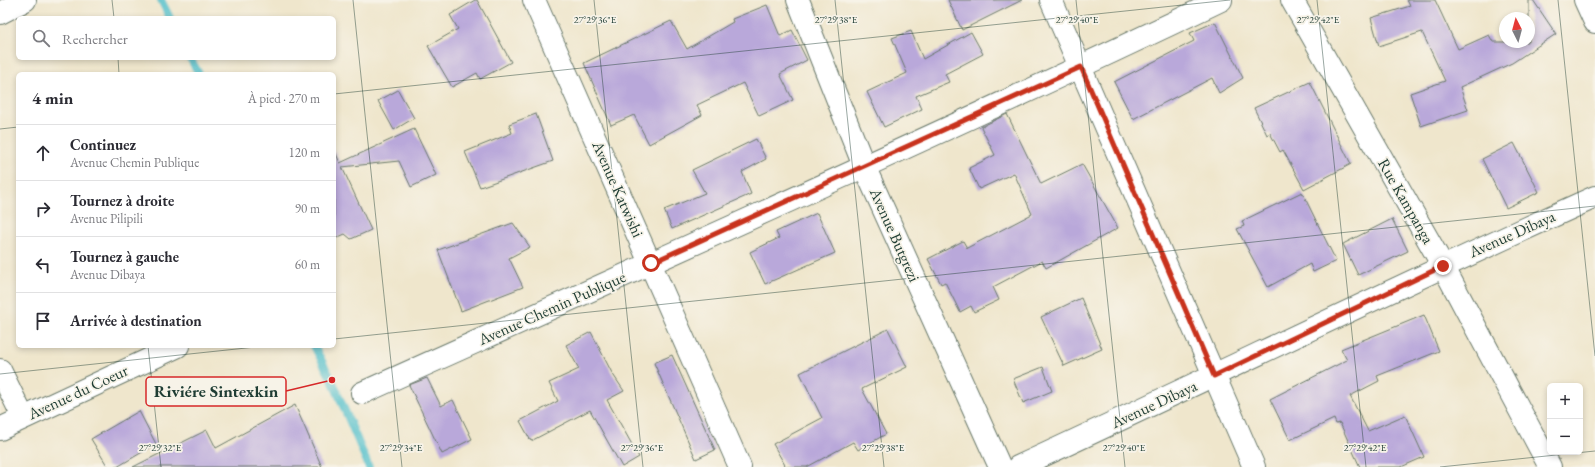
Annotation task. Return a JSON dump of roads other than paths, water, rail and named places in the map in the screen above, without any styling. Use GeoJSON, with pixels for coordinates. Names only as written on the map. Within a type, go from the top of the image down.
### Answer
{"type":"FeatureCollection","features":[{"type":"Feature","properties":{"kind":"street"},"geometry":{"type":"LineString","coordinates":[[0,13],[25,0]]}},
{"type":"Feature","properties":{"kind":"street","name":"Avenue Katwishi"},"geometry":{"type":"LineString","coordinates":[[534,0],[740,467]]}},
{"type":"Feature","properties":{"kind":"street","name":"Avenue Butgrezi"},"geometry":{"type":"LineString","coordinates":[[798,0],[864,166],[1000,467]]}},
{"type":"Feature","properties":{"kind":"street"},"geometry":{"type":"LineString","coordinates":[[1051,0],[1254,467]]}},
{"type":"Feature","properties":{"kind":"street","name":"Avenue Chemin Publique"},"geometry":{"type":"LineString","coordinates":[[362,393],[1081,67],[1221,0]]}},
{"type":"Feature","properties":{"kind":"street","name":"Rue Kampanga"},"geometry":{"type":"LineString","coordinates":[[1292,0],[1443,266],[1550,467]]}},
{"type":"Feature","properties":{"kind":"street"},"geometry":{"type":"LineString","coordinates":[[1585,0],[1595,22]]}},
{"type":"Feature","properties":{"kind":"street","name":"Avenue Dibaya"},"geometry":{"type":"LineString","coordinates":[[1018,467],[1214,376],[1443,266],[1595,197]]}},
{"type":"Feature","properties":{"kind":"street","name":"Avenue du Coeur"},"geometry":{"type":"LineString","coordinates":[[0,429],[174,348]]}},
{"type":"Feature","properties":{"kind":"street"},"geometry":{"type":"LineString","coordinates":[[0,370],[23,417]]}},
{"type":"Feature","properties":{"kind":"waterway"},"geometry":{"type":"LineString","coordinates":[[161,0],[169,16]]}},
{"type":"Feature","properties":{"kind":"waterway"},"geometry":{"type":"LineString","coordinates":[[191,60],[198,72]]}},
{"type":"Feature","properties":{"kind":"waterway"},"geometry":{"type":"LineString","coordinates":[[315,348],[332,380],[369,467]]}},
{"type":"Feature","properties":{"kind":"place","name":"Riviére Sintexkin"},"geometry":{"type":"Point","coordinates":[332,380]}}]}
